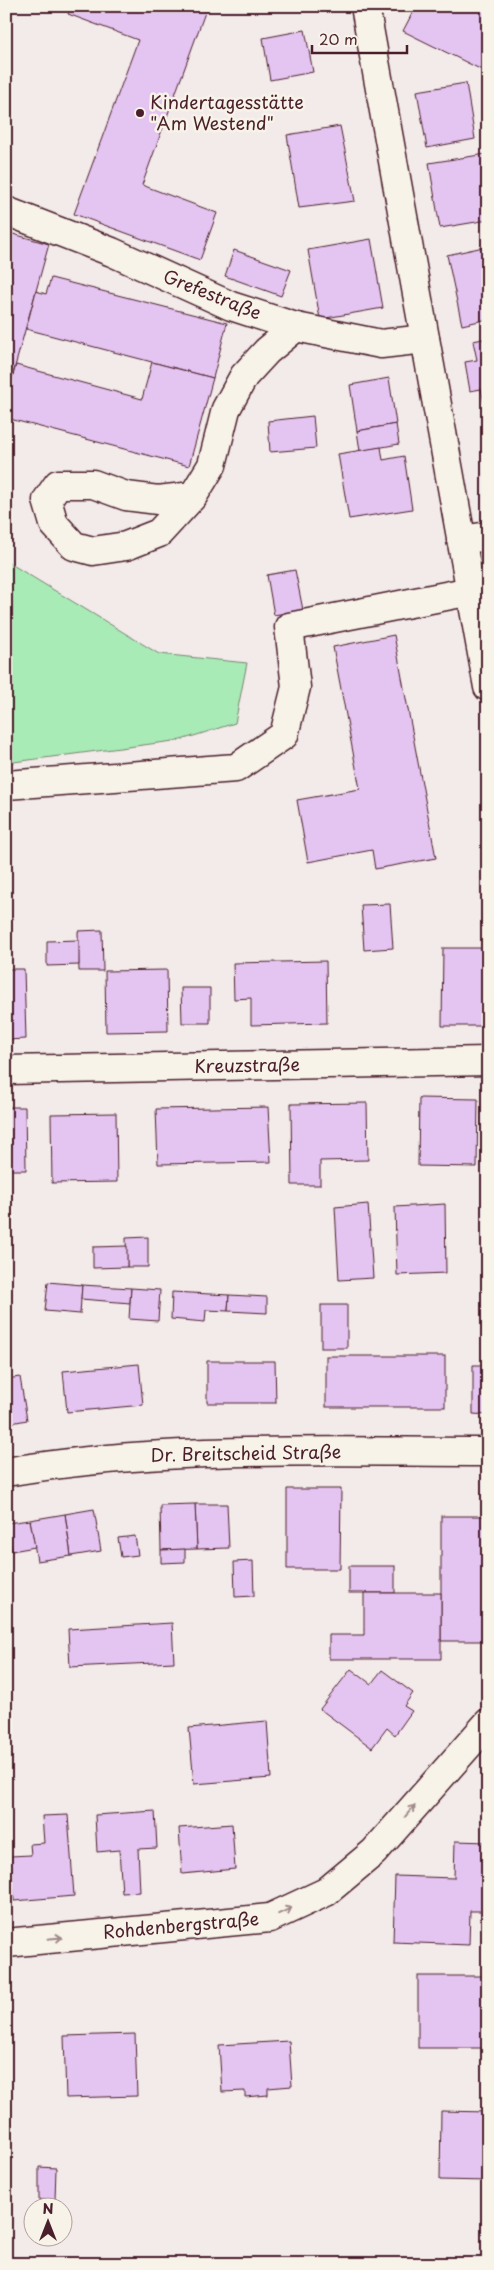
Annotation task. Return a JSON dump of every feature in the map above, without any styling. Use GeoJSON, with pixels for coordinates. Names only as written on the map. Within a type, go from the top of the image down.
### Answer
{"type":"FeatureCollection","features":[{"type":"Feature","properties":{"kind":"street"},"geometry":{"type":"LineString","coordinates":[[365,6],[426,339],[475,538],[471,592],[488,687]]}},
{"type":"Feature","properties":{"kind":"street","name":"Grefestraße"},"geometry":{"type":"LineString","coordinates":[[6,211],[112,252],[231,306],[296,327],[381,344],[426,339]]}},
{"type":"Feature","properties":{"kind":"street"},"geometry":{"type":"LineString","coordinates":[[193,496],[158,500],[126,496],[92,484],[58,484],[47,500],[54,524],[74,546],[92,551],[126,546],[159,533],[193,496],[212,465],[226,409],[244,376],[266,351],[296,327]]}},
{"type":"Feature","properties":{"kind":"street"},"geometry":{"type":"LineString","coordinates":[[6,785],[236,768],[284,735],[296,687],[289,627],[471,592]]}},
{"type":"Feature","properties":{"kind":"street","name":"Kreuzstraße"},"geometry":{"type":"LineString","coordinates":[[6,1070],[488,1061]]}},
{"type":"Feature","properties":{"kind":"street","name":"Dr. Breitscheid Straße"},"geometry":{"type":"LineString","coordinates":[[6,1472],[124,1456],[214,1453],[488,1452]]}},
{"type":"Feature","properties":{"kind":"street","name":"Rohdenbergstraße"},"geometry":{"type":"LineString","coordinates":[[6,1943],[270,1918],[326,1892],[374,1852],[488,1722]]}},
{"type":"Feature","properties":{"kind":"green space"},"geometry":{"type":"Polygon","coordinates":[[[6,561],[159,654],[247,663],[235,723],[181,740],[6,763],[6,561]]]}},
{"type":"Feature","properties":{"kind":"building","name":"Kindertagesstätte \"Am Westend\""},"geometry":{"type":"Polygon","coordinates":[[[71,6],[207,7],[142,185],[217,213],[200,260],[74,214],[138,40],[68,14],[71,6]]]}},
{"type":"Feature","properties":{"kind":"building"},"geometry":{"type":"Polygon","coordinates":[[[416,6],[476,6],[488,12],[488,59],[482,70],[403,31],[416,6]]]}},
{"type":"Feature","properties":{"kind":"building"},"geometry":{"type":"Polygon","coordinates":[[[305,30],[313,72],[270,80],[263,38],[305,30]]]}},
{"type":"Feature","properties":{"kind":"building"},"geometry":{"type":"Polygon","coordinates":[[[466,83],[475,139],[427,148],[417,91],[466,83]]]}},
{"type":"Feature","properties":{"kind":"building"},"geometry":{"type":"Polygon","coordinates":[[[340,126],[355,201],[299,208],[287,135],[340,126]]]}},
{"type":"Feature","properties":{"kind":"building"},"geometry":{"type":"Polygon","coordinates":[[[486,154],[488,220],[440,228],[429,163],[486,154]]]}},
{"type":"Feature","properties":{"kind":"building"},"geometry":{"type":"Polygon","coordinates":[[[6,232],[49,244],[6,399],[6,232]]]}},
{"type":"Feature","properties":{"kind":"building"},"geometry":{"type":"Polygon","coordinates":[[[371,239],[383,308],[320,319],[308,250],[371,239]]]}},
{"type":"Feature","properties":{"kind":"building"},"geometry":{"type":"Polygon","coordinates":[[[488,246],[488,319],[462,325],[447,255],[488,246]]]}},
{"type":"Feature","properties":{"kind":"building"},"geometry":{"type":"Polygon","coordinates":[[[234,250],[291,270],[281,296],[225,276],[234,250]]]}},
{"type":"Feature","properties":{"kind":"building"},"geometry":{"type":"Polygon","coordinates":[[[51,278],[227,323],[213,378],[26,329],[36,291],[46,294],[51,278]]]}},
{"type":"Feature","properties":{"kind":"building"},"geometry":{"type":"Polygon","coordinates":[[[488,338],[488,402],[484,403],[481,389],[470,391],[465,362],[477,360],[473,341],[488,338]]]}},
{"type":"Feature","properties":{"kind":"building"},"geometry":{"type":"Polygon","coordinates":[[[152,362],[213,378],[189,466],[6,418],[6,399],[16,365],[142,399],[152,362]]]}},
{"type":"Feature","properties":{"kind":"building"},"geometry":{"type":"Polygon","coordinates":[[[389,378],[396,424],[357,431],[350,385],[389,378]]]}},
{"type":"Feature","properties":{"kind":"building"},"geometry":{"type":"Polygon","coordinates":[[[313,416],[316,448],[270,452],[268,421],[313,416]]]}},
{"type":"Feature","properties":{"kind":"building"},"geometry":{"type":"Polygon","coordinates":[[[396,424],[399,444],[360,451],[357,431],[396,424]]]}},
{"type":"Feature","properties":{"kind":"building"},"geometry":{"type":"Polygon","coordinates":[[[381,447],[383,460],[404,456],[412,509],[349,519],[338,454],[381,447]]]}},
{"type":"Feature","properties":{"kind":"building"},"geometry":{"type":"Polygon","coordinates":[[[295,570],[303,610],[274,615],[267,575],[295,570]]]}},
{"type":"Feature","properties":{"kind":"building"},"geometry":{"type":"Polygon","coordinates":[[[394,635],[436,858],[375,869],[372,850],[308,862],[297,800],[360,789],[333,647],[394,635]]]}},
{"type":"Feature","properties":{"kind":"building"},"geometry":{"type":"Polygon","coordinates":[[[390,904],[393,948],[364,950],[361,905],[390,904]]]}},
{"type":"Feature","properties":{"kind":"building"},"geometry":{"type":"Polygon","coordinates":[[[102,930],[103,971],[79,971],[78,931],[102,930]]]}},
{"type":"Feature","properties":{"kind":"building"},"geometry":{"type":"Polygon","coordinates":[[[79,940],[79,965],[47,966],[47,941],[79,940]]]}},
{"type":"Feature","properties":{"kind":"building"},"geometry":{"type":"Polygon","coordinates":[[[443,948],[488,948],[488,1026],[442,1026],[443,948]]]}},
{"type":"Feature","properties":{"kind":"building"},"geometry":{"type":"Polygon","coordinates":[[[326,961],[327,1023],[251,1025],[251,998],[234,999],[233,963],[326,961]]]}},
{"type":"Feature","properties":{"kind":"building"},"geometry":{"type":"Polygon","coordinates":[[[6,969],[24,969],[26,1039],[6,1040],[6,969]]]}},
{"type":"Feature","properties":{"kind":"building"},"geometry":{"type":"Polygon","coordinates":[[[167,970],[168,1031],[106,1032],[105,971],[167,970]]]}},
{"type":"Feature","properties":{"kind":"building"},"geometry":{"type":"Polygon","coordinates":[[[181,988],[210,988],[210,1023],[182,1023],[181,988]]]}},
{"type":"Feature","properties":{"kind":"building"},"geometry":{"type":"Polygon","coordinates":[[[419,1098],[478,1099],[477,1167],[418,1166],[419,1098]]]}},
{"type":"Feature","properties":{"kind":"building"},"geometry":{"type":"Polygon","coordinates":[[[367,1103],[368,1160],[320,1161],[320,1185],[292,1185],[291,1104],[367,1103]]]}},
{"type":"Feature","properties":{"kind":"building"},"geometry":{"type":"Polygon","coordinates":[[[6,1107],[25,1107],[26,1170],[6,1170],[6,1107]]]}},
{"type":"Feature","properties":{"kind":"building"},"geometry":{"type":"Polygon","coordinates":[[[268,1107],[271,1162],[158,1164],[156,1109],[268,1107]]]}},
{"type":"Feature","properties":{"kind":"building"},"geometry":{"type":"Polygon","coordinates":[[[116,1113],[117,1182],[52,1183],[51,1114],[116,1113]]]}},
{"type":"Feature","properties":{"kind":"building"},"geometry":{"type":"Polygon","coordinates":[[[368,1204],[373,1278],[339,1280],[335,1207],[368,1204]]]}},
{"type":"Feature","properties":{"kind":"building"},"geometry":{"type":"Polygon","coordinates":[[[445,1204],[446,1273],[397,1275],[395,1207],[445,1204]]]}},
{"type":"Feature","properties":{"kind":"building"},"geometry":{"type":"Polygon","coordinates":[[[148,1237],[148,1267],[127,1267],[126,1238],[148,1237]]]}},
{"type":"Feature","properties":{"kind":"building"},"geometry":{"type":"Polygon","coordinates":[[[127,1246],[127,1267],[93,1268],[93,1247],[127,1246]]]}},
{"type":"Feature","properties":{"kind":"building"},"geometry":{"type":"Polygon","coordinates":[[[48,1282],[82,1285],[80,1314],[45,1311],[48,1282]]]}},
{"type":"Feature","properties":{"kind":"building"},"geometry":{"type":"Polygon","coordinates":[[[82,1285],[131,1288],[130,1303],[81,1299],[82,1285]]]}},
{"type":"Feature","properties":{"kind":"building"},"geometry":{"type":"Polygon","coordinates":[[[131,1288],[160,1290],[158,1321],[129,1319],[131,1288]]]}},
{"type":"Feature","properties":{"kind":"building"},"geometry":{"type":"Polygon","coordinates":[[[172,1292],[229,1295],[228,1311],[206,1310],[205,1322],[171,1319],[172,1292]]]}},
{"type":"Feature","properties":{"kind":"building"},"geometry":{"type":"Polygon","coordinates":[[[229,1295],[267,1297],[267,1313],[228,1311],[229,1295]]]}},
{"type":"Feature","properties":{"kind":"building"},"geometry":{"type":"Polygon","coordinates":[[[321,1305],[347,1305],[347,1348],[321,1348],[321,1305]]]}},
{"type":"Feature","properties":{"kind":"building"},"geometry":{"type":"Polygon","coordinates":[[[326,1356],[445,1356],[445,1407],[326,1407],[326,1356]]]}},
{"type":"Feature","properties":{"kind":"building"},"geometry":{"type":"Polygon","coordinates":[[[207,1361],[275,1361],[276,1403],[207,1403],[207,1361]]]}},
{"type":"Feature","properties":{"kind":"building"},"geometry":{"type":"Polygon","coordinates":[[[139,1364],[143,1405],[67,1412],[63,1371],[139,1364]]]}},
{"type":"Feature","properties":{"kind":"building"},"geometry":{"type":"Polygon","coordinates":[[[473,1365],[488,1365],[488,1415],[473,1414],[473,1365]]]}},
{"type":"Feature","properties":{"kind":"building"},"geometry":{"type":"Polygon","coordinates":[[[20,1377],[27,1420],[6,1424],[6,1379],[20,1377]]]}},
{"type":"Feature","properties":{"kind":"building"},"geometry":{"type":"Polygon","coordinates":[[[287,1489],[341,1489],[340,1569],[287,1569],[287,1489]]]}},
{"type":"Feature","properties":{"kind":"building"},"geometry":{"type":"Polygon","coordinates":[[[195,1504],[227,1504],[229,1548],[197,1549],[195,1504]]]}},
{"type":"Feature","properties":{"kind":"building"},"geometry":{"type":"Polygon","coordinates":[[[195,1504],[197,1549],[161,1550],[160,1505],[195,1504]]]}},
{"type":"Feature","properties":{"kind":"building"},"geometry":{"type":"Polygon","coordinates":[[[94,1509],[101,1551],[71,1556],[65,1514],[94,1509]]]}},
{"type":"Feature","properties":{"kind":"building"},"geometry":{"type":"Polygon","coordinates":[[[65,1514],[71,1556],[37,1561],[30,1520],[65,1514]]]}},
{"type":"Feature","properties":{"kind":"building"},"geometry":{"type":"Polygon","coordinates":[[[441,1516],[488,1516],[488,1641],[441,1641],[441,1516]]]}},
{"type":"Feature","properties":{"kind":"building"},"geometry":{"type":"Polygon","coordinates":[[[30,1520],[35,1547],[12,1551],[7,1523],[30,1520]]]}},
{"type":"Feature","properties":{"kind":"building"},"geometry":{"type":"Polygon","coordinates":[[[135,1536],[138,1555],[121,1557],[118,1538],[135,1536]]]}},
{"type":"Feature","properties":{"kind":"building"},"geometry":{"type":"Polygon","coordinates":[[[185,1549],[185,1562],[161,1563],[161,1550],[185,1549]]]}},
{"type":"Feature","properties":{"kind":"building"},"geometry":{"type":"Polygon","coordinates":[[[253,1561],[254,1596],[235,1597],[234,1562],[253,1561]]]}},
{"type":"Feature","properties":{"kind":"building"},"geometry":{"type":"Polygon","coordinates":[[[349,1566],[395,1566],[395,1593],[349,1593],[349,1566]]]}},
{"type":"Feature","properties":{"kind":"building"},"geometry":{"type":"Polygon","coordinates":[[[364,1593],[441,1593],[441,1659],[329,1659],[329,1635],[364,1635],[364,1593]]]}},
{"type":"Feature","properties":{"kind":"building"},"geometry":{"type":"Polygon","coordinates":[[[172,1623],[174,1662],[70,1667],[68,1629],[172,1623]]]}},
{"type":"Feature","properties":{"kind":"building"},"geometry":{"type":"Polygon","coordinates":[[[351,1669],[371,1684],[382,1670],[413,1693],[404,1706],[412,1711],[395,1735],[387,1728],[372,1748],[320,1709],[351,1669]]]}},
{"type":"Feature","properties":{"kind":"building"},"geometry":{"type":"Polygon","coordinates":[[[267,1721],[271,1778],[194,1784],[189,1728],[267,1721]]]}},
{"type":"Feature","properties":{"kind":"building"},"geometry":{"type":"Polygon","coordinates":[[[155,1811],[157,1848],[138,1849],[140,1892],[122,1893],[119,1850],[97,1852],[95,1815],[155,1811]]]}},
{"type":"Feature","properties":{"kind":"building"},"geometry":{"type":"Polygon","coordinates":[[[68,1815],[74,1896],[14,1901],[10,1856],[31,1855],[30,1844],[44,1843],[42,1816],[68,1815]]]}},
{"type":"Feature","properties":{"kind":"building"},"geometry":{"type":"Polygon","coordinates":[[[232,1824],[235,1869],[182,1874],[179,1828],[232,1824]]]}},
{"type":"Feature","properties":{"kind":"building"},"geometry":{"type":"Polygon","coordinates":[[[455,1841],[488,1842],[488,1911],[470,1911],[469,1945],[393,1942],[395,1876],[454,1878],[455,1841]]]}},
{"type":"Feature","properties":{"kind":"building"},"geometry":{"type":"Polygon","coordinates":[[[418,1976],[484,1976],[484,2048],[418,2048],[418,1976]]]}},
{"type":"Feature","properties":{"kind":"building"},"geometry":{"type":"Polygon","coordinates":[[[135,2034],[137,2096],[66,2098],[64,2036],[135,2034]]]}},
{"type":"Feature","properties":{"kind":"building"},"geometry":{"type":"Polygon","coordinates":[[[289,2041],[292,2086],[268,2088],[268,2095],[245,2097],[245,2091],[222,2092],[219,2045],[289,2041]]]}},
{"type":"Feature","properties":{"kind":"building"},"geometry":{"type":"Polygon","coordinates":[[[441,2111],[488,2112],[488,2181],[440,2180],[441,2111]]]}},
{"type":"Feature","properties":{"kind":"building"},"geometry":{"type":"Polygon","coordinates":[[[39,2167],[56,2168],[55,2198],[39,2198],[39,2167]]]}},
{"type":"Feature","properties":{"kind":"place","name":"Kindertagesstätte \"Am Westend\""},"geometry":{"type":"Point","coordinates":[140,113]}}]}
